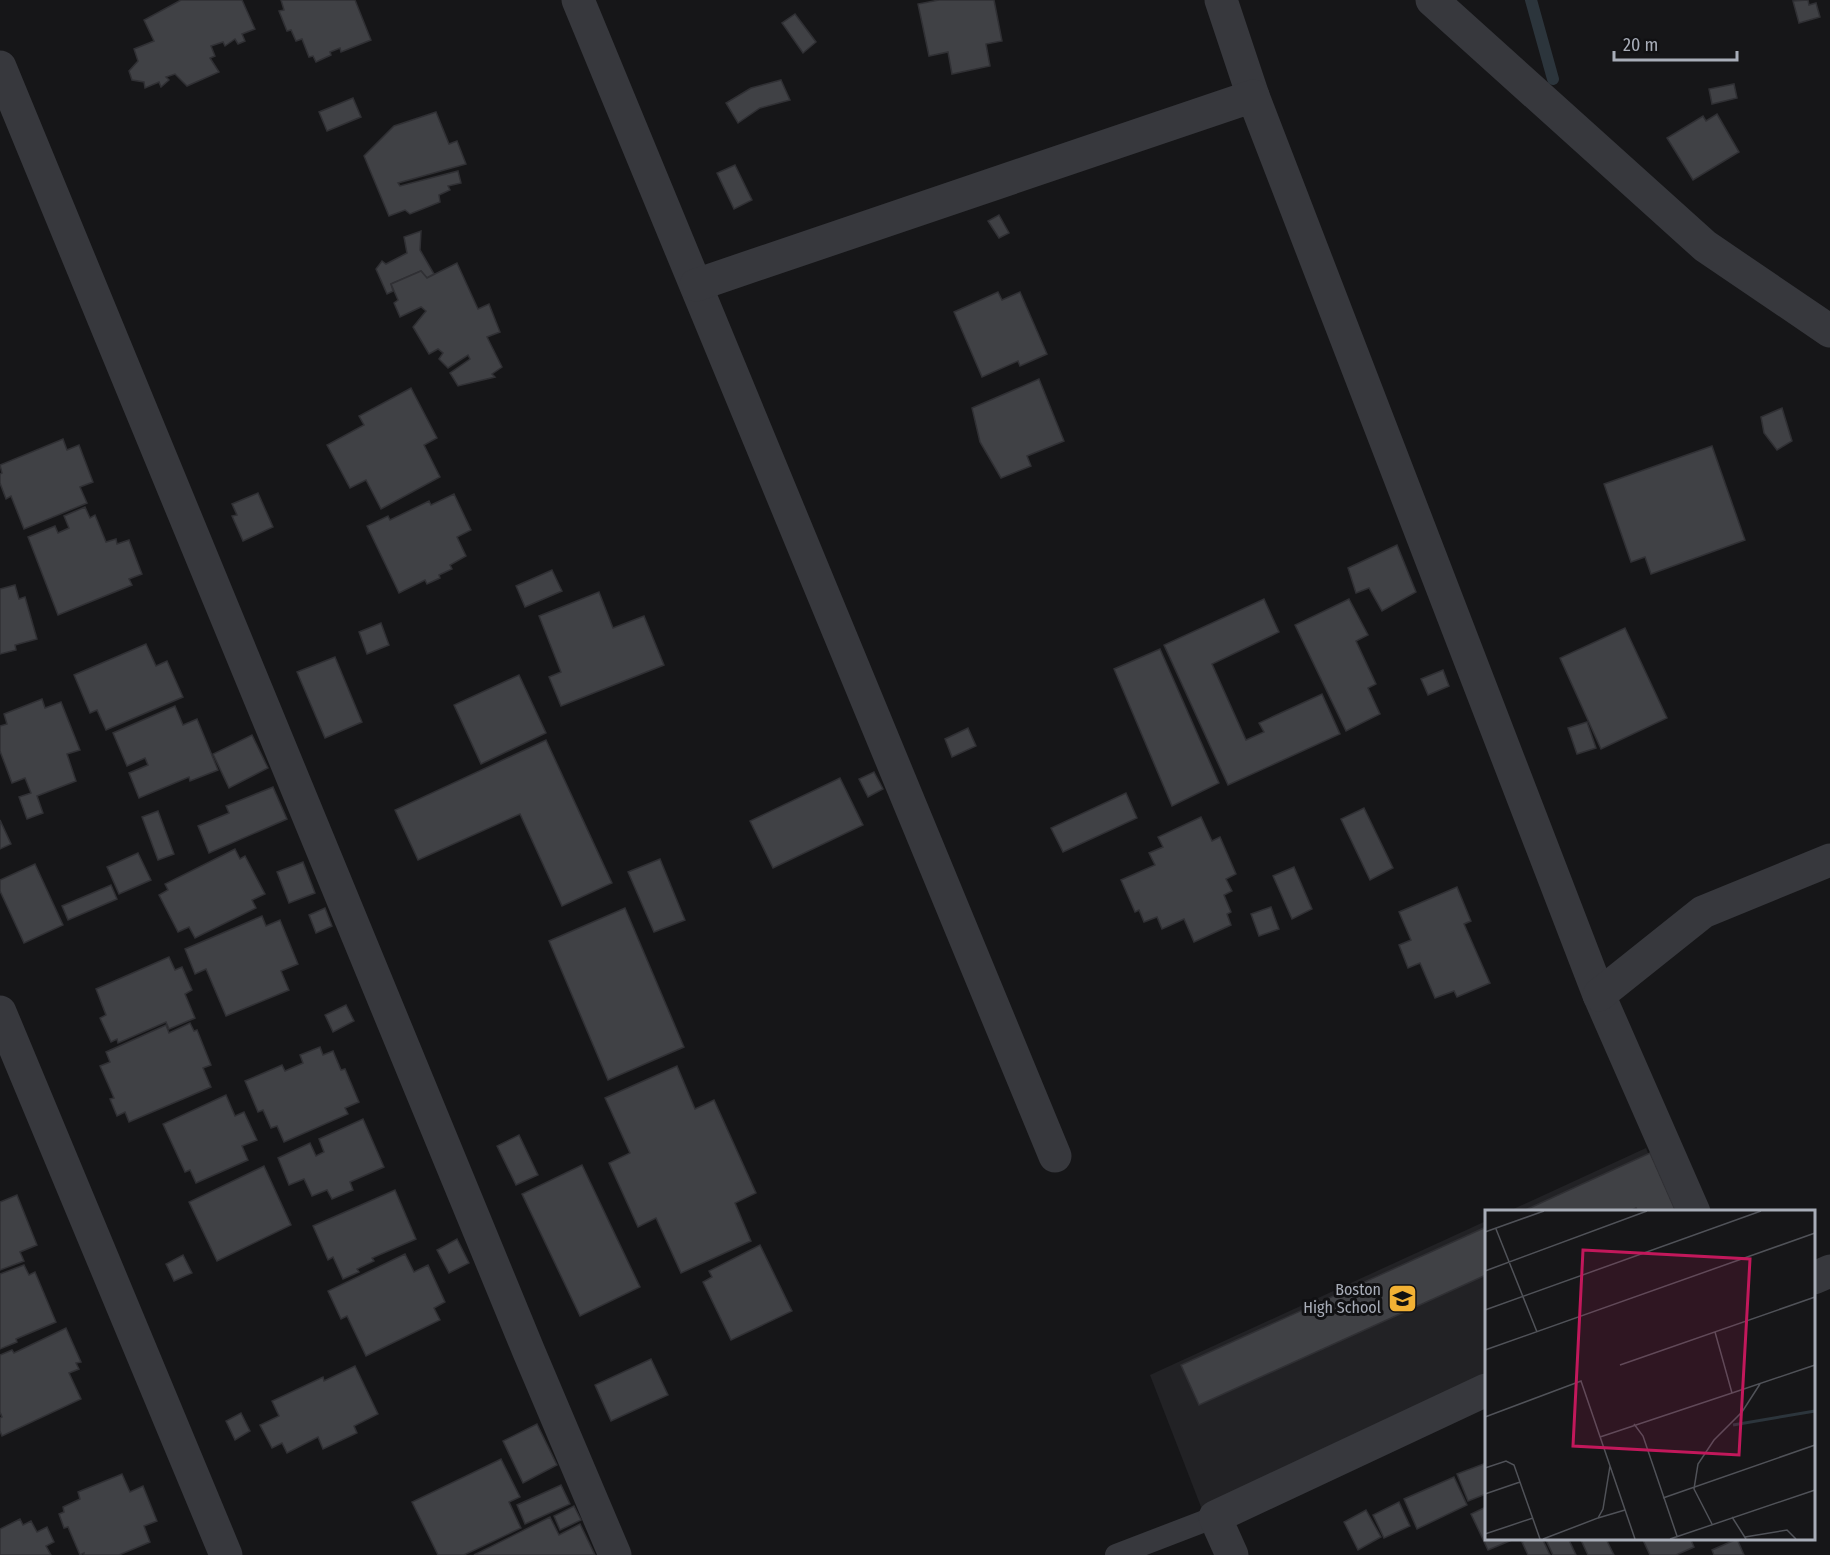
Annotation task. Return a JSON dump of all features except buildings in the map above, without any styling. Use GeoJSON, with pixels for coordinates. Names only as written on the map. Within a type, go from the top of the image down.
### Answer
{"type":"FeatureCollection","features":[{"type":"Feature","properties":{"kind":"street"},"geometry":{"type":"LineString","coordinates":[[578,0],[1055,1156]]}},
{"type":"Feature","properties":{"kind":"street"},"geometry":{"type":"LineString","coordinates":[[1221,0],[1253,96],[1599,995],[1693,1210]]}},
{"type":"Feature","properties":{"kind":"street"},"geometry":{"type":"LineString","coordinates":[[1432,0],[1705,246],[1830,331]]}},
{"type":"Feature","properties":{"kind":"street"},"geometry":{"type":"LineString","coordinates":[[0,67],[529,1352],[615,1555]]}},
{"type":"Feature","properties":{"kind":"street"},"geometry":{"type":"LineString","coordinates":[[696,285],[1253,96]]}},
{"type":"Feature","properties":{"kind":"street"},"geometry":{"type":"LineString","coordinates":[[1599,995],[1703,912],[1830,860]]}},
{"type":"Feature","properties":{"kind":"street"},"geometry":{"type":"LineString","coordinates":[[0,1012],[226,1555]]}},
{"type":"Feature","properties":{"kind":"street"},"geometry":{"type":"LineString","coordinates":[[1815,1278],[1830,1271]]}},
{"type":"Feature","properties":{"kind":"street"},"geometry":{"type":"LineString","coordinates":[[1232,1555],[1215,1517],[1485,1390]]}},
{"type":"Feature","properties":{"kind":"lane"},"geometry":{"type":"LineString","coordinates":[[1116,1555],[1215,1517]]}},
{"type":"Feature","properties":{"kind":"shaded area"},"geometry":{"type":"Polygon","coordinates":[[[1646,1148],[1671,1210],[1511,1210],[1646,1148]]]}},
{"type":"Feature","properties":{"kind":"shaded area","name":"Boston High School"},"geometry":{"type":"Polygon","coordinates":[[[1485,1221],[1485,1401],[1203,1512],[1150,1375],[1485,1221]]]}},
{"type":"Feature","properties":{"kind":"waterway"},"geometry":{"type":"LineString","coordinates":[[1531,0],[1553,79]]}},
{"type":"Feature","properties":{"kind":"place","name":"Boston High School"},"geometry":{"type":"Point","coordinates":[1402,1298]}}]}
